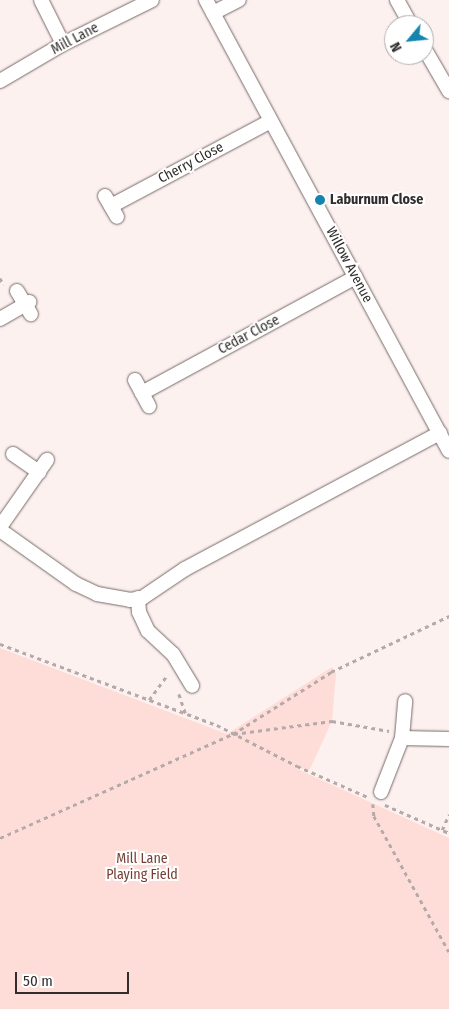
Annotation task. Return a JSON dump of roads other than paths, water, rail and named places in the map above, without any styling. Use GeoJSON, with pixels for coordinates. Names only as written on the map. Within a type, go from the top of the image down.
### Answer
{"type":"FeatureCollection","features":[{"type":"Feature","properties":{"kind":"street"},"geometry":{"type":"LineString","coordinates":[[41,0],[63,44]]}},
{"type":"Feature","properties":{"kind":"street","name":"Mill Lane"},"geometry":{"type":"LineString","coordinates":[[0,81],[63,44],[152,0]]}},
{"type":"Feature","properties":{"kind":"street","name":"Willow Avenue"},"geometry":{"type":"LineString","coordinates":[[206,0],[449,451]]}},
{"type":"Feature","properties":{"kind":"street"},"geometry":{"type":"LineString","coordinates":[[213,13],[238,0]]}},
{"type":"Feature","properties":{"kind":"street"},"geometry":{"type":"LineString","coordinates":[[397,0],[405,15]]}},
{"type":"Feature","properties":{"kind":"street"},"geometry":{"type":"LineString","coordinates":[[434,65],[449,91]]}},
{"type":"Feature","properties":{"kind":"street","name":"Cherry Close"},"geometry":{"type":"LineString","coordinates":[[111,207],[271,121]]}},
{"type":"Feature","properties":{"kind":"street","name":"Cedar Close"},"geometry":{"type":"LineString","coordinates":[[142,393],[356,277]]}},
{"type":"Feature","properties":{"kind":"street"},"geometry":{"type":"LineString","coordinates":[[0,319],[28,307],[17,291]]}},
{"type":"Feature","properties":{"kind":"street"},"geometry":{"type":"LineString","coordinates":[[135,380],[149,406]]}},
{"type":"Feature","properties":{"kind":"street"},"geometry":{"type":"LineString","coordinates":[[47,460],[0,529],[83,587],[114,599],[138,598],[185,568],[440,433]]}},
{"type":"Feature","properties":{"kind":"street"},"geometry":{"type":"LineString","coordinates":[[14,454],[39,472]]}},
{"type":"Feature","properties":{"kind":"street"},"geometry":{"type":"LineString","coordinates":[[138,598],[139,612],[148,631],[173,654],[192,686]]}},
{"type":"Feature","properties":{"kind":"street"},"geometry":{"type":"LineString","coordinates":[[377,796],[402,736],[405,701]]}},
{"type":"Feature","properties":{"kind":"street"},"geometry":{"type":"LineString","coordinates":[[402,736],[449,739]]}},
{"type":"Feature","properties":{"kind":"place","name":"Laburnum Close"},"geometry":{"type":"Point","coordinates":[320,200]}},
{"type":"Feature","properties":{"kind":"park label","name":"Mill Lane Playing Field"},"geometry":{"type":"Point","coordinates":[142,868]}}]}
